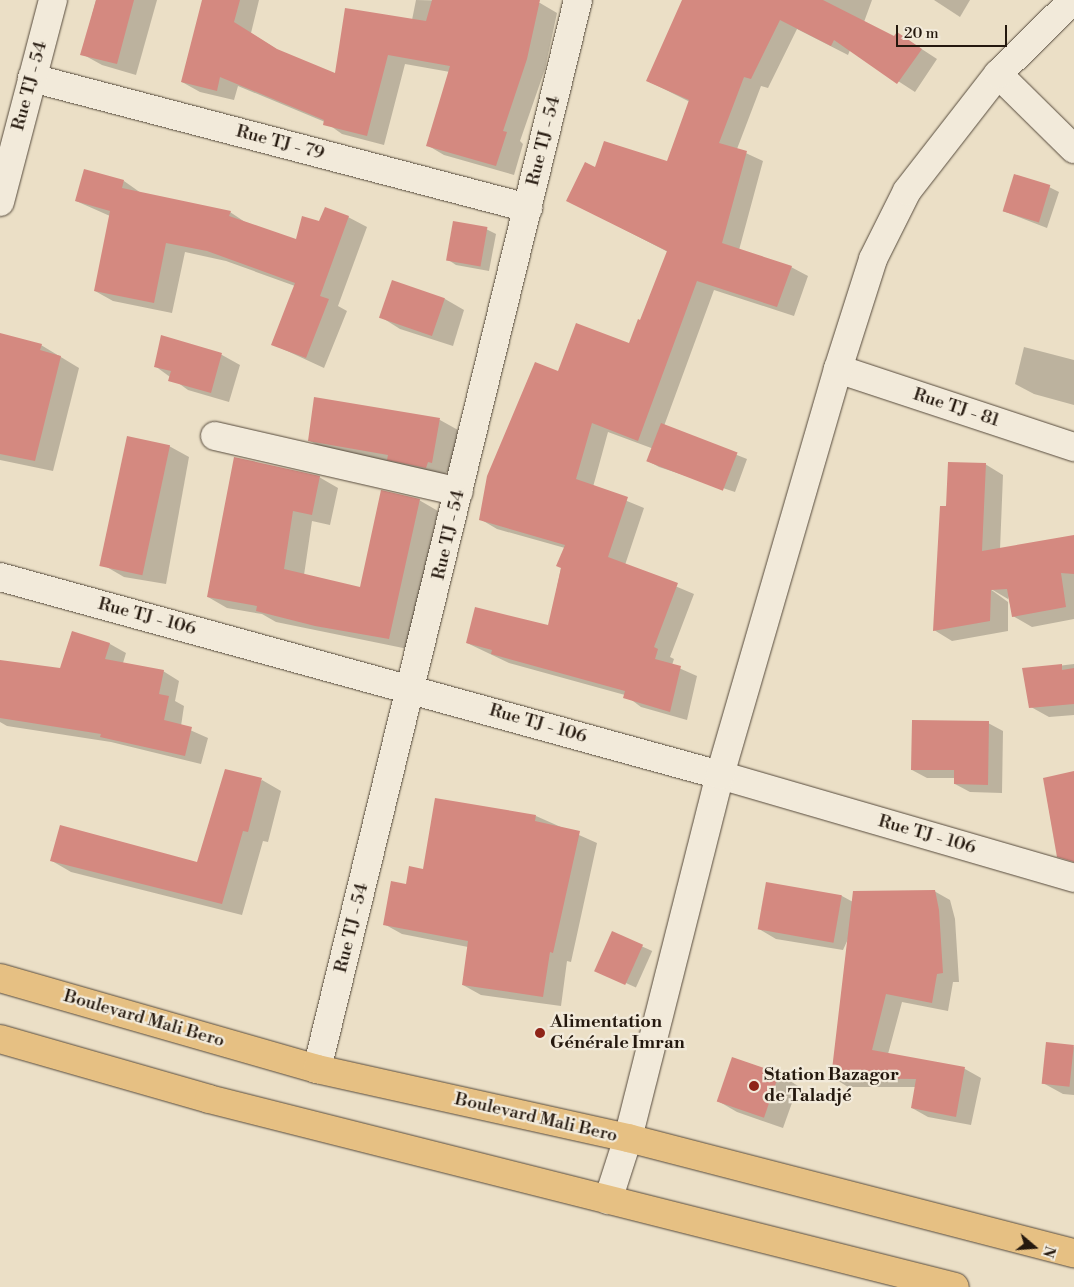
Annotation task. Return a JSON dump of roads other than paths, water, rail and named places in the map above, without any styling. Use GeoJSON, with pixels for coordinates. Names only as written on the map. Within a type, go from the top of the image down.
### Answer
{"type":"FeatureCollection","features":[{"type":"Feature","properties":{"kind":"main road","name":"Boulevard Mali Bero"},"geometry":{"type":"LineString","coordinates":[[0,978],[317,1069],[628,1138],[1074,1253]]}},
{"type":"Feature","properties":{"kind":"main road"},"geometry":{"type":"LineString","coordinates":[[0,1039],[210,1098],[955,1287]]}},
{"type":"Feature","properties":{"kind":"street","name":"Rue TJ - 54"},"geometry":{"type":"LineString","coordinates":[[0,202],[53,0]]}},
{"type":"Feature","properties":{"kind":"street","name":"Rue TJ - 54"},"geometry":{"type":"LineString","coordinates":[[317,1069],[412,689],[578,0]]}},
{"type":"Feature","properties":{"kind":"street"},"geometry":{"type":"LineString","coordinates":[[608,1200],[628,1138],[720,775],[838,369],[873,259],[907,191],[998,74],[1073,0]]}},
{"type":"Feature","properties":{"kind":"street"},"geometry":{"type":"LineString","coordinates":[[998,74],[1074,149]]}},
{"type":"Feature","properties":{"kind":"street","name":"Rue TJ - 79"},"geometry":{"type":"LineString","coordinates":[[32,78],[528,208]]}},
{"type":"Feature","properties":{"kind":"street","name":"Rue TJ - 81"},"geometry":{"type":"LineString","coordinates":[[838,369],[1074,447]]}},
{"type":"Feature","properties":{"kind":"street"},"geometry":{"type":"LineString","coordinates":[[215,436],[458,492]]}},
{"type":"Feature","properties":{"kind":"street","name":"Rue TJ - 106"},"geometry":{"type":"LineString","coordinates":[[0,577],[720,775],[1074,878]]}},
{"type":"Feature","properties":{"kind":"place","name":"Alimentation Générale Imran"},"geometry":{"type":"Point","coordinates":[540,1033]}},
{"type":"Feature","properties":{"kind":"place","name":"Station Bazagor de Taladjé"},"geometry":{"type":"Point","coordinates":[754,1086]}}]}
